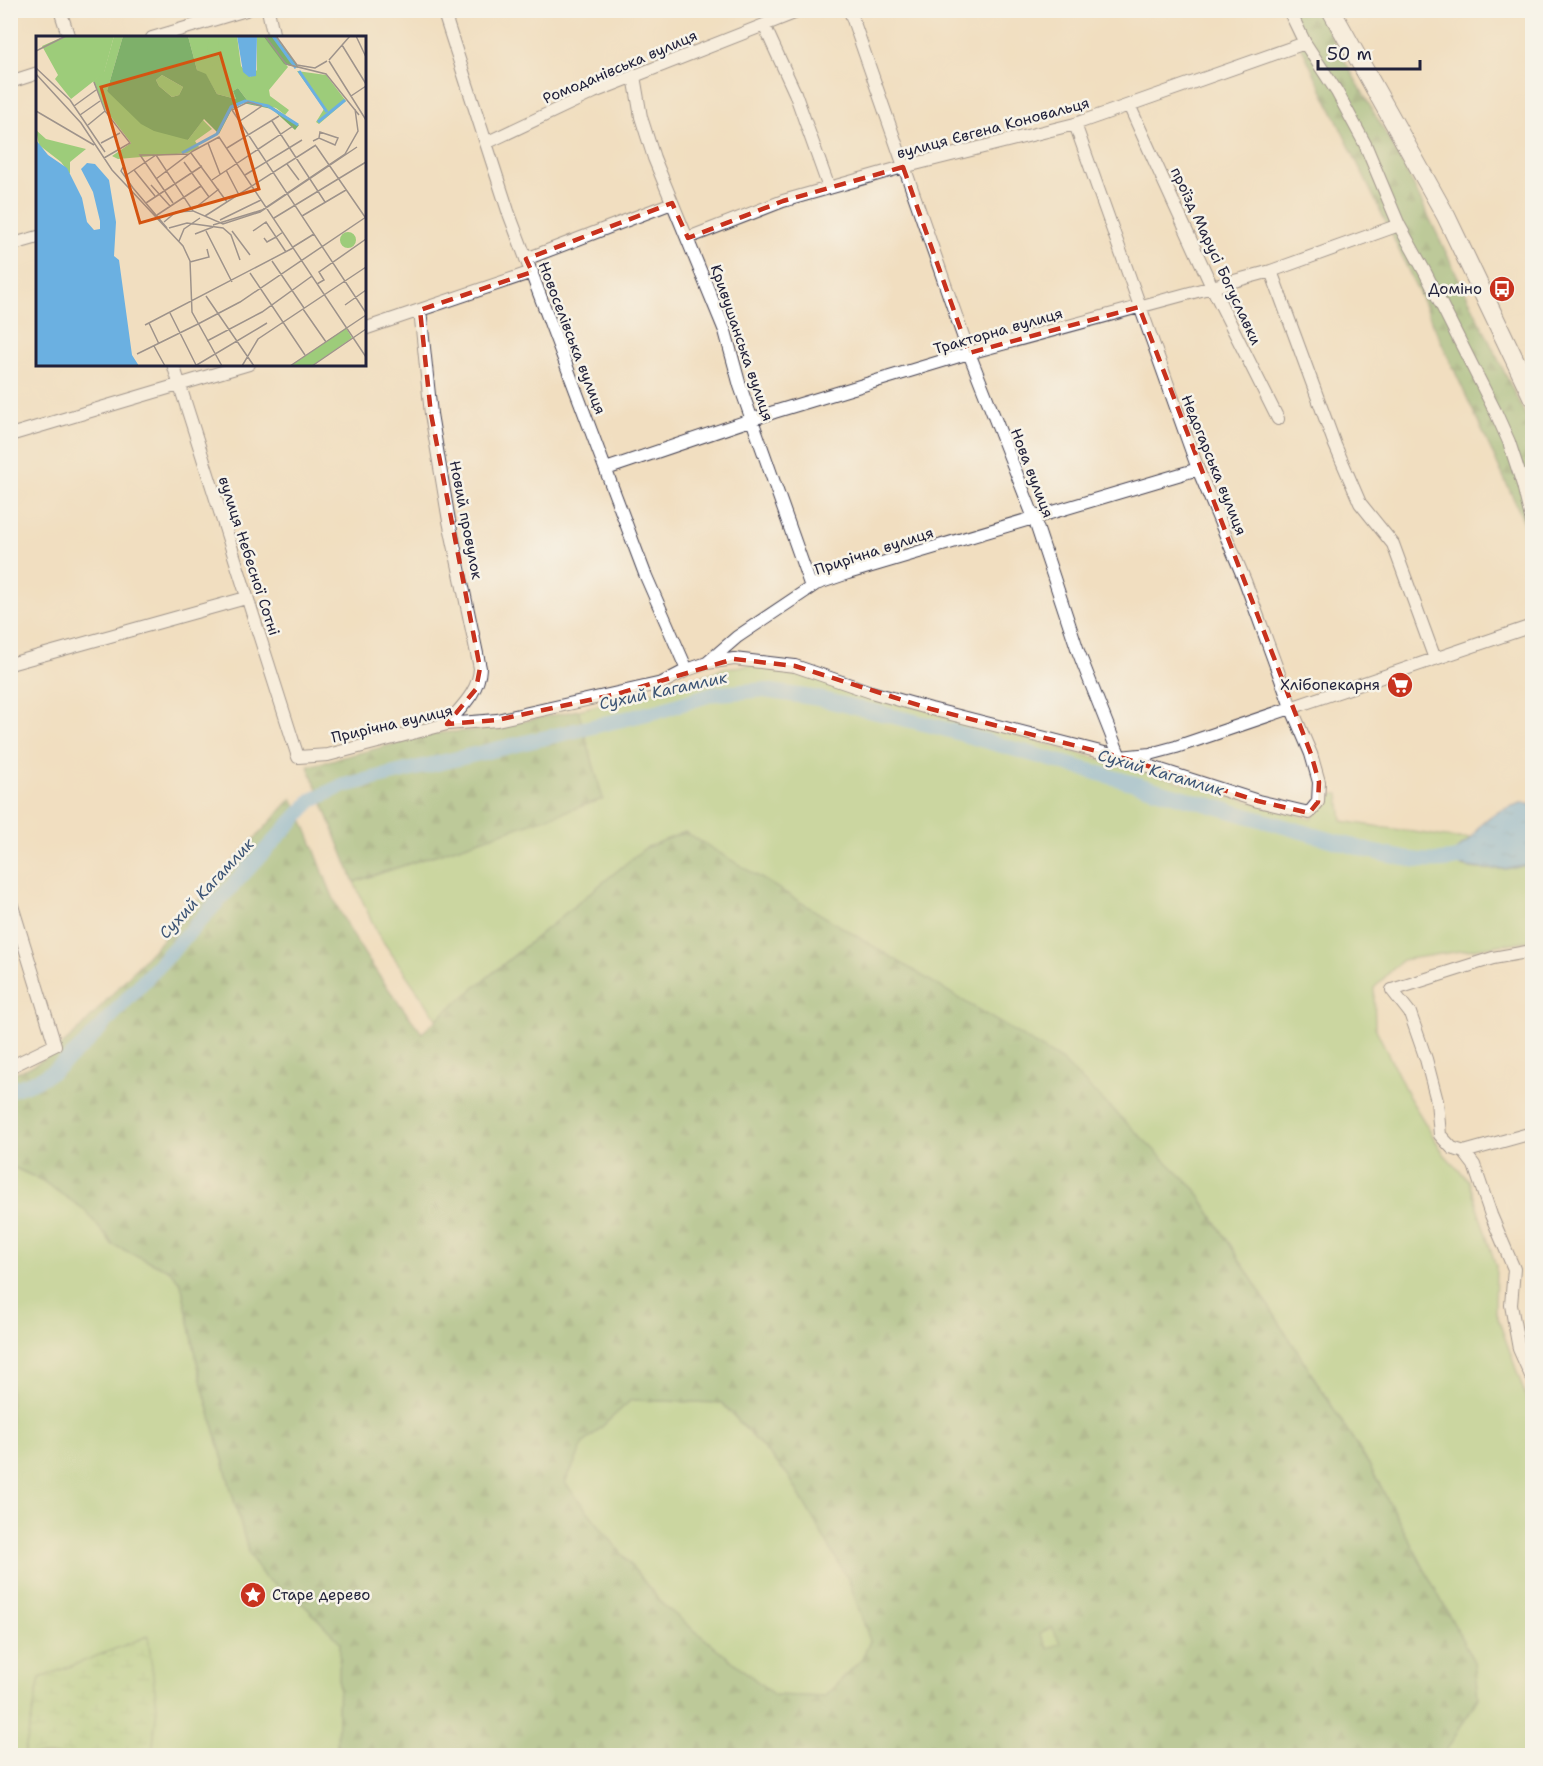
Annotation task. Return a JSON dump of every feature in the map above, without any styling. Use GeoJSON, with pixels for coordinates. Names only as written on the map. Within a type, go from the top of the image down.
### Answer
{"type":"FeatureCollection","features":[{"type":"Feature","properties":{"kind":"main road"},"geometry":{"type":"LineString","coordinates":[[1331,10],[1446,216],[1533,396]]}},
{"type":"Feature","properties":{"kind":"street"},"geometry":{"type":"LineString","coordinates":[[60,10],[68,36]]}},
{"type":"Feature","properties":{"kind":"street"},"geometry":{"type":"LineString","coordinates":[[159,36],[246,10]]}},
{"type":"Feature","properties":{"kind":"street"},"geometry":{"type":"LineString","coordinates":[[268,10],[274,36]]}},
{"type":"Feature","properties":{"kind":"street","name":"Новоселівська вулиця"},"geometry":{"type":"LineString","coordinates":[[443,10],[526,259],[645,574],[687,670]]}},
{"type":"Feature","properties":{"kind":"street","name":"Ромоданівська вулиця"},"geometry":{"type":"LineString","coordinates":[[486,143],[594,92],[802,10]]}},
{"type":"Feature","properties":{"kind":"street"},"geometry":{"type":"LineString","coordinates":[[1289,10],[1305,43],[1337,92],[1365,144],[1399,225],[1425,272],[1509,442],[1533,522]]}},
{"type":"Feature","properties":{"kind":"street","name":"Нова вулиця"},"geometry":{"type":"LineString","coordinates":[[849,12],[969,353],[1034,518],[1078,651],[1120,757]]}},
{"type":"Feature","properties":{"kind":"street"},"geometry":{"type":"LineString","coordinates":[[764,25],[795,93],[829,188]]}},
{"type":"Feature","properties":{"kind":"street","name":"вулиця Євгена Коновальця"},"geometry":{"type":"LineString","coordinates":[[688,238],[783,201],[903,167],[1075,124],[1305,43]]}},
{"type":"Feature","properties":{"kind":"street"},"geometry":{"type":"LineString","coordinates":[[10,81],[36,74]]}},
{"type":"Feature","properties":{"kind":"street","name":"Кривушанська вулиця"},"geometry":{"type":"LineString","coordinates":[[634,76],[641,117],[654,158],[725,331],[740,386],[812,587]]}},
{"type":"Feature","properties":{"kind":"street","name":"проїзд Марусі Богуславки"},"geometry":{"type":"LineString","coordinates":[[1129,105],[1212,287],[1278,419]]}},
{"type":"Feature","properties":{"kind":"street","name":"Недогарська вулиця"},"geometry":{"type":"LineString","coordinates":[[1075,124],[1198,469],[1245,581],[1291,707],[1311,754],[1319,782],[1318,802],[1309,813],[1258,801],[1120,757]]}},
{"type":"Feature","properties":{"kind":"street"},"geometry":{"type":"LineString","coordinates":[[526,259],[672,204]]}},
{"type":"Feature","properties":{"kind":"street","name":"Тракторна вулиця"},"geometry":{"type":"LineString","coordinates":[[606,469],[753,419],[969,353],[1271,271],[1399,225]]}},
{"type":"Feature","properties":{"kind":"street"},"geometry":{"type":"LineString","coordinates":[[10,245],[36,238]]}},
{"type":"Feature","properties":{"kind":"street"},"geometry":{"type":"LineString","coordinates":[[1271,271],[1335,445],[1360,503],[1393,544],[1435,659]]}},
{"type":"Feature","properties":{"kind":"street"},"geometry":{"type":"LineString","coordinates":[[366,328],[531,272]]}},
{"type":"Feature","properties":{"kind":"street","name":"Новий провулок"},"geometry":{"type":"LineString","coordinates":[[420,310],[431,414],[449,521],[480,668],[476,689],[447,724]]}},
{"type":"Feature","properties":{"kind":"street","name":"вулиця Небесної Сотні"},"geometry":{"type":"LineString","coordinates":[[174,366],[298,757]]}},
{"type":"Feature","properties":{"kind":"street"},"geometry":{"type":"LineString","coordinates":[[10,435],[242,366]]}},
{"type":"Feature","properties":{"kind":"street","name":"Прирічна вулиця"},"geometry":{"type":"LineString","coordinates":[[298,757],[328,755],[447,724],[497,720],[662,683],[707,663],[737,637],[812,587],[848,573],[1198,469]]}},
{"type":"Feature","properties":{"kind":"street"},"geometry":{"type":"LineString","coordinates":[[10,664],[246,598]]}},
{"type":"Feature","properties":{"kind":"street"},"geometry":{"type":"LineString","coordinates":[[707,663],[734,658],[795,666],[921,706],[1120,757],[1150,754],[1176,747],[1533,626]]}},
{"type":"Feature","properties":{"kind":"street"},"geometry":{"type":"LineString","coordinates":[[10,899],[55,1045],[10,1067]]}},
{"type":"Feature","properties":{"kind":"street"},"geometry":{"type":"LineString","coordinates":[[1533,951],[1493,958],[1392,990],[1410,1013],[1426,1059],[1437,1101],[1440,1135],[1452,1148],[1464,1152],[1533,1133]]}},
{"type":"Feature","properties":{"kind":"street"},"geometry":{"type":"LineString","coordinates":[[1464,1152],[1474,1165],[1491,1215],[1514,1269],[1511,1305],[1519,1349],[1533,1378]]}},
{"type":"Feature","properties":{"kind":"highlighted area"},"geometry":{"type":"Polygon","coordinates":[[[903,167],[969,353],[1139,307],[1311,754],[1319,782],[1318,802],[1309,813],[1258,801],[1120,757],[931,709],[795,666],[734,659],[617,694],[497,720],[447,724],[476,689],[480,668],[431,414],[420,310],[532,272],[526,259],[672,203],[688,238],[783,201],[903,167]]]}},
{"type":"Feature","properties":{"kind":"green space"},"geometry":{"type":"Polygon","coordinates":[[[1284,11],[1317,11],[1406,170],[1532,429],[1532,548],[1520,513],[1392,235],[1284,11]]]}},
{"type":"Feature","properties":{"kind":"green space"},"geometry":{"type":"Polygon","coordinates":[[[753,665],[821,680],[1311,819],[1320,809],[1325,794],[1339,794],[1342,821],[1453,838],[1471,838],[1456,851],[1451,860],[1467,867],[1503,869],[1532,863],[1532,940],[1402,960],[1374,988],[1375,1027],[1409,1097],[1444,1154],[1469,1181],[1496,1266],[1495,1310],[1532,1414],[1532,1755],[1443,1755],[1478,1698],[1474,1662],[1369,1465],[1195,1189],[685,832],[645,849],[437,1019],[377,933],[354,882],[603,799],[578,710],[668,688],[724,668],[753,665]]]}},
{"type":"Feature","properties":{"kind":"green space"},"geometry":{"type":"Polygon","coordinates":[[[578,710],[603,799],[354,882],[308,766],[437,733],[481,730],[578,710]]]}},
{"type":"Feature","properties":{"kind":"green space"},"geometry":{"type":"Polygon","coordinates":[[[292,798],[347,925],[377,973],[422,1033],[645,848],[685,832],[1061,1060],[1195,1189],[1369,1465],[1474,1662],[1478,1698],[1443,1756],[337,1755],[340,1642],[305,1606],[265,1578],[249,1554],[202,1384],[181,1283],[169,1270],[113,1245],[85,1210],[41,1180],[11,1166],[11,1073],[40,1061],[58,1049],[82,1027],[292,798]],[[631,1400],[584,1443],[565,1483],[662,1604],[774,1695],[824,1697],[861,1660],[870,1641],[849,1581],[788,1475],[722,1403],[631,1400]]]}},
{"type":"Feature","properties":{"kind":"green space"},"geometry":{"type":"Polygon","coordinates":[[[10,1166],[41,1180],[85,1210],[113,1245],[169,1270],[181,1283],[202,1384],[249,1554],[265,1578],[305,1606],[340,1641],[337,1755],[11,1755],[10,1166]]]}},
{"type":"Feature","properties":{"kind":"green space"},"geometry":{"type":"Polygon","coordinates":[[[631,1400],[722,1403],[788,1475],[849,1581],[871,1641],[861,1660],[824,1697],[774,1695],[662,1604],[564,1482],[584,1443],[631,1400]]]}},
{"type":"Feature","properties":{"kind":"green space"},"geometry":{"type":"Polygon","coordinates":[[[1052,1627],[1060,1643],[1048,1649],[1040,1633],[1052,1627]]]}},
{"type":"Feature","properties":{"kind":"green space"},"geometry":{"type":"Polygon","coordinates":[[[148,1636],[157,1707],[152,1755],[24,1755],[40,1678],[148,1636]]]}},
{"type":"Feature","properties":{"kind":"water"},"geometry":{"type":"Polygon","coordinates":[[[1524,802],[1532,806],[1532,863],[1514,868],[1480,869],[1451,861],[1456,852],[1488,818],[1524,802]]]}},
{"type":"Feature","properties":{"kind":"waterway","name":"Сухий Кагамлик"},"geometry":{"type":"LineString","coordinates":[[10,1090],[44,1077],[87,1042],[312,800],[342,786],[662,710],[712,694],[761,690],[816,698],[934,726],[1370,851],[1406,859],[1431,861],[1467,856]]}},
{"type":"Feature","properties":{"kind":"place","name":"Доміно"},"geometry":{"type":"Point","coordinates":[1502,289]}},
{"type":"Feature","properties":{"kind":"place","name":"Хлібопекарня"},"geometry":{"type":"Point","coordinates":[1400,685]}},
{"type":"Feature","properties":{"kind":"place","name":"Старе дерево"},"geometry":{"type":"Point","coordinates":[253,1595]}}]}
